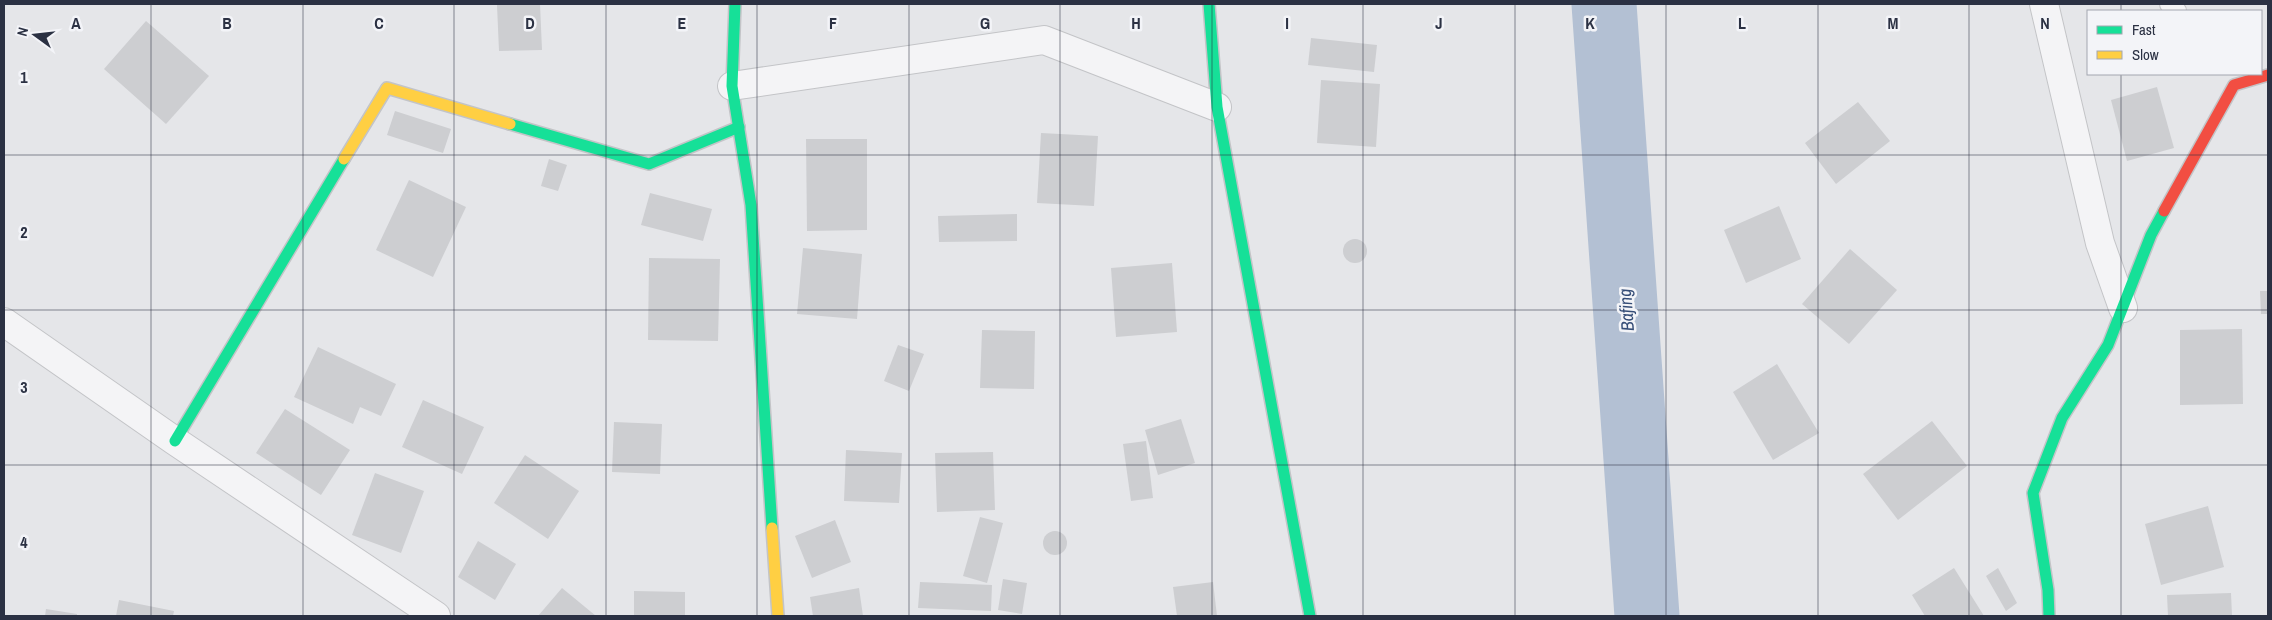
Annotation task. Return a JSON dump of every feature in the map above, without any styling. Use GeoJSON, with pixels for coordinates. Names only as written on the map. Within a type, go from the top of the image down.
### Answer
{"type":"FeatureCollection","features":[{"type":"Feature","properties":{"kind":"street"},"geometry":{"type":"LineString","coordinates":[[735,4],[732,86],[752,205],[778,616]]}},
{"type":"Feature","properties":{"kind":"street"},"geometry":{"type":"LineString","coordinates":[[1210,4],[1216,107],[1310,616]]}},
{"type":"Feature","properties":{"kind":"street"},"geometry":{"type":"LineString","coordinates":[[2044,4],[2100,243],[2123,308]]}},
{"type":"Feature","properties":{"kind":"street"},"geometry":{"type":"LineString","coordinates":[[732,86],[1044,40],[1216,107]]}},
{"type":"Feature","properties":{"kind":"street"},"geometry":{"type":"LineString","coordinates":[[2049,616],[2048,590],[2033,493],[2062,418],[2108,345],[2151,235],[2230,79],[2268,76]]}},
{"type":"Feature","properties":{"kind":"street"},"geometry":{"type":"LineString","coordinates":[[175,441],[387,88],[650,164],[739,127]]}},
{"type":"Feature","properties":{"kind":"street"},"geometry":{"type":"LineString","coordinates":[[4,322],[175,441],[436,616]]}},
{"type":"Feature","properties":{"kind":"building"},"geometry":{"type":"Polygon","coordinates":[[[540,4],[542,50],[499,51],[497,5],[540,4]]]}},
{"type":"Feature","properties":{"kind":"building"},"geometry":{"type":"Polygon","coordinates":[[[146,21],[209,76],[166,124],[104,69],[146,21]]]}},
{"type":"Feature","properties":{"kind":"building"},"geometry":{"type":"Polygon","coordinates":[[[1311,38],[1377,45],[1374,72],[1308,65],[1311,38]]]}},
{"type":"Feature","properties":{"kind":"building"},"geometry":{"type":"Polygon","coordinates":[[[1321,80],[1380,84],[1376,147],[1317,143],[1321,80]]]}},
{"type":"Feature","properties":{"kind":"building"},"geometry":{"type":"Polygon","coordinates":[[[2157,87],[2174,148],[2127,161],[2111,100],[2157,87]]]}},
{"type":"Feature","properties":{"kind":"building"},"geometry":{"type":"Polygon","coordinates":[[[1858,102],[1890,141],[1836,184],[1805,143],[1858,102]]]}},
{"type":"Feature","properties":{"kind":"building"},"geometry":{"type":"Polygon","coordinates":[[[395,111],[451,129],[443,153],[387,135],[395,111]]]}},
{"type":"Feature","properties":{"kind":"building"},"geometry":{"type":"Polygon","coordinates":[[[1041,133],[1098,136],[1094,206],[1037,203],[1041,133]]]}},
{"type":"Feature","properties":{"kind":"building"},"geometry":{"type":"Polygon","coordinates":[[[806,139],[867,139],[867,230],[807,231],[806,139]]]}},
{"type":"Feature","properties":{"kind":"building"},"geometry":{"type":"Polygon","coordinates":[[[549,159],[567,165],[558,191],[541,186],[549,159]]]}},
{"type":"Feature","properties":{"kind":"building"},"geometry":{"type":"Polygon","coordinates":[[[409,180],[466,207],[433,277],[376,250],[409,180]]]}},
{"type":"Feature","properties":{"kind":"building"},"geometry":{"type":"Polygon","coordinates":[[[650,193],[712,209],[703,241],[641,225],[650,193]]]}},
{"type":"Feature","properties":{"kind":"building"},"geometry":{"type":"Polygon","coordinates":[[[1779,206],[1801,259],[1746,283],[1724,230],[1779,206]]]}},
{"type":"Feature","properties":{"kind":"building"},"geometry":{"type":"Polygon","coordinates":[[[1017,214],[1017,241],[939,242],[938,216],[1017,214]]]}},
{"type":"Feature","properties":{"kind":"building"},"geometry":{"type":"Polygon","coordinates":[[[1350,239],[1360,239],[1367,246],[1367,256],[1360,263],[1350,263],[1343,256],[1343,246],[1350,239]]]}},
{"type":"Feature","properties":{"kind":"building"},"geometry":{"type":"Polygon","coordinates":[[[803,248],[862,254],[857,319],[797,314],[803,248]]]}},
{"type":"Feature","properties":{"kind":"building"},"geometry":{"type":"Polygon","coordinates":[[[1850,249],[1897,290],[1849,344],[1802,304],[1850,249]]]}},
{"type":"Feature","properties":{"kind":"building"},"geometry":{"type":"Polygon","coordinates":[[[649,258],[720,259],[718,341],[648,340],[649,258]]]}},
{"type":"Feature","properties":{"kind":"building"},"geometry":{"type":"Polygon","coordinates":[[[1172,263],[1177,332],[1116,337],[1111,268],[1172,263]]]}},
{"type":"Feature","properties":{"kind":"building"},"geometry":{"type":"Polygon","coordinates":[[[2260,291],[2268,291],[2268,314],[2261,314],[2260,291]]]}},
{"type":"Feature","properties":{"kind":"building"},"geometry":{"type":"Polygon","coordinates":[[[2242,329],[2243,404],[2180,405],[2180,330],[2242,329]]]}},
{"type":"Feature","properties":{"kind":"building"},"geometry":{"type":"Polygon","coordinates":[[[982,330],[1035,331],[1034,389],[980,388],[982,330]]]}},
{"type":"Feature","properties":{"kind":"building"},"geometry":{"type":"Polygon","coordinates":[[[898,345],[924,354],[909,391],[884,381],[898,345]]]}},
{"type":"Feature","properties":{"kind":"building"},"geometry":{"type":"Polygon","coordinates":[[[318,347],[396,384],[381,416],[360,407],[353,424],[294,397],[318,347]]]}},
{"type":"Feature","properties":{"kind":"building"},"geometry":{"type":"Polygon","coordinates":[[[1777,364],[1819,433],[1773,460],[1733,392],[1777,364]]]}},
{"type":"Feature","properties":{"kind":"building"},"geometry":{"type":"Polygon","coordinates":[[[423,400],[484,427],[462,474],[402,447],[423,400]]]}},
{"type":"Feature","properties":{"kind":"building"},"geometry":{"type":"Polygon","coordinates":[[[285,409],[350,450],[321,495],[256,453],[285,409]]]}},
{"type":"Feature","properties":{"kind":"building"},"geometry":{"type":"Polygon","coordinates":[[[1181,419],[1195,463],[1158,475],[1145,430],[1181,419]]]}},
{"type":"Feature","properties":{"kind":"building"},"geometry":{"type":"Polygon","coordinates":[[[1932,421],[1967,466],[1898,520],[1863,474],[1932,421]]]}},
{"type":"Feature","properties":{"kind":"building"},"geometry":{"type":"Polygon","coordinates":[[[614,422],[662,424],[660,474],[612,472],[614,422]]]}},
{"type":"Feature","properties":{"kind":"building"},"geometry":{"type":"Polygon","coordinates":[[[1146,441],[1153,498],[1131,501],[1123,444],[1146,441]]]}},
{"type":"Feature","properties":{"kind":"building"},"geometry":{"type":"Polygon","coordinates":[[[846,450],[902,453],[899,503],[844,501],[846,450]]]}},
{"type":"Feature","properties":{"kind":"building"},"geometry":{"type":"Polygon","coordinates":[[[993,452],[995,510],[937,512],[935,453],[993,452]]]}},
{"type":"Feature","properties":{"kind":"building"},"geometry":{"type":"Polygon","coordinates":[[[525,455],[579,491],[548,539],[494,503],[525,455]]]}},
{"type":"Feature","properties":{"kind":"building"},"geometry":{"type":"Polygon","coordinates":[[[375,473],[424,491],[401,553],[352,535],[375,473]]]}},
{"type":"Feature","properties":{"kind":"building"},"geometry":{"type":"Polygon","coordinates":[[[2208,506],[2224,567],[2161,585],[2145,524],[2208,506]]]}},
{"type":"Feature","properties":{"kind":"building"},"geometry":{"type":"Polygon","coordinates":[[[980,517],[1003,523],[987,583],[963,576],[980,517]]]}},
{"type":"Feature","properties":{"kind":"building"},"geometry":{"type":"Polygon","coordinates":[[[835,520],[851,562],[812,578],[795,536],[835,520]]]}},
{"type":"Feature","properties":{"kind":"building"},"geometry":{"type":"Polygon","coordinates":[[[1050,531],[1060,531],[1067,538],[1067,548],[1060,555],[1050,555],[1043,548],[1043,538],[1050,531]]]}},
{"type":"Feature","properties":{"kind":"building"},"geometry":{"type":"Polygon","coordinates":[[[478,541],[516,564],[495,600],[458,577],[478,541]]]}},
{"type":"Feature","properties":{"kind":"building"},"geometry":{"type":"Polygon","coordinates":[[[1954,568],[1984,616],[1925,616],[1912,595],[1954,568]]]}},
{"type":"Feature","properties":{"kind":"building"},"geometry":{"type":"Polygon","coordinates":[[[1998,568],[2017,603],[2006,611],[1986,576],[1998,568]]]}},
{"type":"Feature","properties":{"kind":"building"},"geometry":{"type":"Polygon","coordinates":[[[1003,579],[1027,583],[1022,614],[998,610],[1003,579]]]}},
{"type":"Feature","properties":{"kind":"building"},"geometry":{"type":"Polygon","coordinates":[[[920,582],[992,585],[991,611],[918,608],[920,582]]]}},
{"type":"Feature","properties":{"kind":"building"},"geometry":{"type":"Polygon","coordinates":[[[1213,582],[1217,616],[1177,616],[1173,587],[1213,582]]]}},
{"type":"Feature","properties":{"kind":"building"},"geometry":{"type":"Polygon","coordinates":[[[562,588],[596,616],[538,616],[562,588]]]}},
{"type":"Feature","properties":{"kind":"building"},"geometry":{"type":"Polygon","coordinates":[[[859,588],[863,616],[813,616],[810,597],[859,588]]]}},
{"type":"Feature","properties":{"kind":"building"},"geometry":{"type":"Polygon","coordinates":[[[634,591],[685,592],[685,616],[634,616],[634,591]]]}},
{"type":"Feature","properties":{"kind":"building"},"geometry":{"type":"Polygon","coordinates":[[[2231,593],[2232,616],[2168,616],[2167,595],[2231,593]]]}},
{"type":"Feature","properties":{"kind":"building"},"geometry":{"type":"Polygon","coordinates":[[[119,600],[174,611],[173,616],[116,616],[119,600]]]}},
{"type":"Feature","properties":{"kind":"building"},"geometry":{"type":"Polygon","coordinates":[[[46,609],[77,614],[77,616],[45,616],[46,609]]]}},
{"type":"Feature","properties":{"kind":"waterway","name":"Bafing"},"geometry":{"type":"LineString","coordinates":[[1604,4],[1647,616]]}},
{"type":"Feature","properties":{"kind":"traffic: fast"},"geometry":{"type":"LineString","coordinates":[[735,4],[732,86],[751,205],[772,528]]}},
{"type":"Feature","properties":{"kind":"traffic: fast"},"geometry":{"type":"LineString","coordinates":[[1209,4],[1217,107],[1310,616]]}},
{"type":"Feature","properties":{"kind":"traffic: fast"},"geometry":{"type":"LineString","coordinates":[[510,124],[649,164],[739,127]]}},
{"type":"Feature","properties":{"kind":"traffic: fast"},"geometry":{"type":"LineString","coordinates":[[175,441],[344,159]]}},
{"type":"Feature","properties":{"kind":"traffic: fast"},"geometry":{"type":"LineString","coordinates":[[2049,616],[2048,590],[2033,493],[2062,418],[2108,345],[2151,235],[2164,211]]}},
{"type":"Feature","properties":{"kind":"traffic: slow"},"geometry":{"type":"LineString","coordinates":[[344,159],[387,88],[510,124]]}},
{"type":"Feature","properties":{"kind":"traffic: slow"},"geometry":{"type":"LineString","coordinates":[[772,528],[778,616]]}},
{"type":"Feature","properties":{"kind":"traffic: jam"},"geometry":{"type":"LineString","coordinates":[[2164,211],[2234,85],[2268,75]]}}]}
